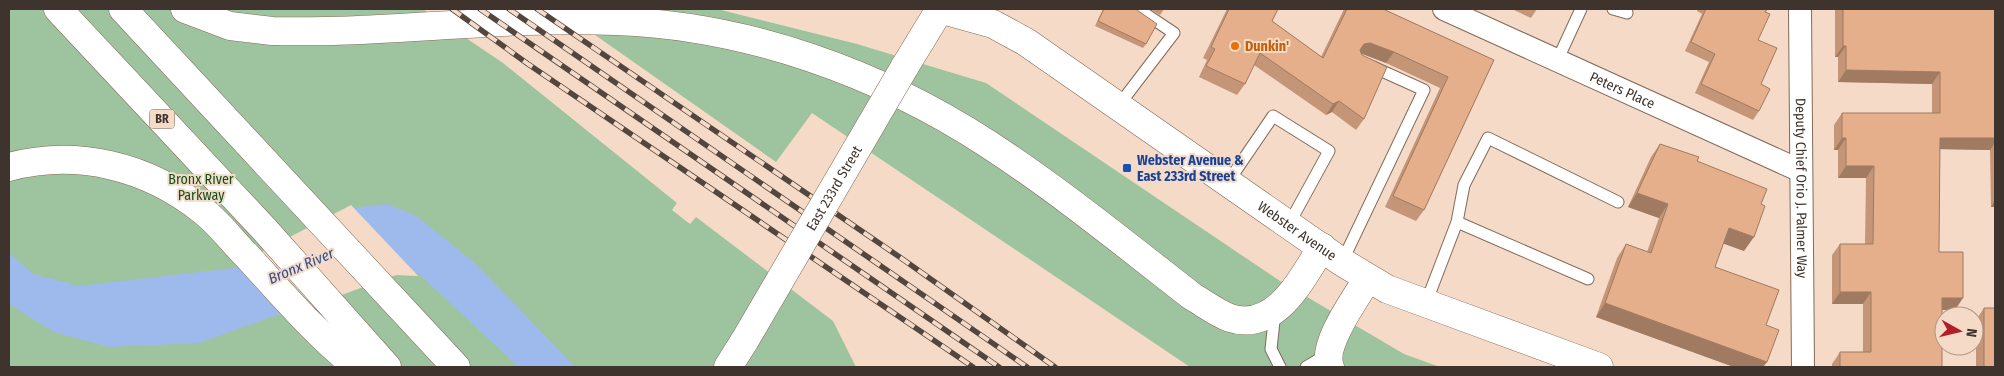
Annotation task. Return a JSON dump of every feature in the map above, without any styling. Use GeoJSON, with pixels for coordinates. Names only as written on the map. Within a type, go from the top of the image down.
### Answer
{"type":"FeatureCollection","features":[{"type":"Feature","properties":{"kind":"main road","name":"BR"},"geometry":{"type":"LineString","coordinates":[[58,9],[265,230],[387,367]]}},
{"type":"Feature","properties":{"kind":"main road"},"geometry":{"type":"LineString","coordinates":[[123,9],[456,367]]}},
{"type":"Feature","properties":{"kind":"main road"},"geometry":{"type":"LineString","coordinates":[[185,9],[230,26],[272,31],[589,20],[643,22],[702,30],[801,54],[910,100],[986,143],[1040,180],[1193,297],[1230,318],[1249,320],[1275,311],[1296,286],[1332,254]]}},
{"type":"Feature","properties":{"kind":"main road","name":"Webster Avenue"},"geometry":{"type":"LineString","coordinates":[[940,9],[993,24],[1016,36],[1119,105],[1288,224],[1387,289],[1599,367]]}},
{"type":"Feature","properties":{"kind":"main road","name":"East 233rd Street"},"geometry":{"type":"LineString","coordinates":[[728,367],[940,9]]}},
{"type":"Feature","properties":{"kind":"main road"},"geometry":{"type":"LineString","coordinates":[[11,166],[52,159],[69,159],[108,164],[160,182],[189,200],[219,226],[329,344],[357,367]]}},
{"type":"Feature","properties":{"kind":"main road"},"geometry":{"type":"LineString","coordinates":[[1322,363],[1333,338],[1368,278]]}},
{"type":"Feature","properties":{"kind":"street","name":"Peters Place"},"geometry":{"type":"LineString","coordinates":[[1444,9],[1557,62],[1801,171]]}},
{"type":"Feature","properties":{"kind":"street","name":"Deputy Chief Orio J. Palmer Way"},"geometry":{"type":"LineString","coordinates":[[1800,9],[1803,367]]}},
{"type":"Feature","properties":{"kind":"lane"},"geometry":{"type":"LineString","coordinates":[[1119,105],[1174,33],[1138,9]]}},
{"type":"Feature","properties":{"kind":"lane"},"geometry":{"type":"LineString","coordinates":[[1557,62],[1581,9]]}},
{"type":"Feature","properties":{"kind":"lane"},"geometry":{"type":"LineString","coordinates":[[1613,9],[1627,13]]}},
{"type":"Feature","properties":{"kind":"lane"},"geometry":{"type":"LineString","coordinates":[[1332,254],[1424,90],[1360,62]]}},
{"type":"Feature","properties":{"kind":"lane"},"geometry":{"type":"LineString","coordinates":[[1228,182],[1273,116],[1329,151],[1288,224]]}},
{"type":"Feature","properties":{"kind":"lane"},"geometry":{"type":"LineString","coordinates":[[1426,303],[1458,222],[1464,185],[1488,138],[1618,202]]}},
{"type":"Feature","properties":{"kind":"lane"},"geometry":{"type":"LineString","coordinates":[[1458,222],[1588,279]]}},
{"type":"Feature","properties":{"kind":"lane"},"geometry":{"type":"LineString","coordinates":[[1275,311],[1271,349],[1280,367]]}},
{"type":"Feature","properties":{"kind":"green space","name":"Bronx River Parkway"},"geometry":{"type":"Polygon","coordinates":[[[9,9],[423,9],[503,63],[677,203],[672,210],[690,224],[696,217],[833,321],[856,367],[9,367],[9,9]]]}},
{"type":"Feature","properties":{"kind":"green space"},"geometry":{"type":"Polygon","coordinates":[[[558,9],[717,9],[857,44],[986,83],[1280,281],[1404,354],[1440,367],[1190,367],[812,113],[776,162],[558,9]]]}},
{"type":"Feature","properties":{"kind":"water","name":"Bronx River"},"geometry":{"type":"Polygon","coordinates":[[[387,204],[416,216],[475,263],[575,367],[519,367],[419,274],[396,272],[199,343],[109,347],[54,332],[9,304],[9,253],[33,274],[79,286],[235,268],[352,208],[387,204]]]}},
{"type":"Feature","properties":{"kind":"pier"},"geometry":{"type":"Polygon","coordinates":[[[351,205],[421,279],[418,276],[396,275],[287,315],[240,263],[351,205]]]}},
{"type":"Feature","properties":{"kind":"building"},"geometry":{"type":"Polygon","coordinates":[[[1104,9],[1136,9],[1157,24],[1146,44],[1098,21],[1104,9]]]}},
{"type":"Feature","properties":{"kind":"building"},"geometry":{"type":"Polygon","coordinates":[[[1229,9],[1278,9],[1272,21],[1323,58],[1347,9],[1383,9],[1494,60],[1424,210],[1393,196],[1448,77],[1394,52],[1370,43],[1364,44],[1360,50],[1362,55],[1387,67],[1364,119],[1339,101],[1333,104],[1260,53],[1245,84],[1206,66],[1215,49],[1211,47],[1229,9]]]}},
{"type":"Feature","properties":{"kind":"building"},"geometry":{"type":"Polygon","coordinates":[[[1706,9],[1767,9],[1765,12],[1770,14],[1758,40],[1777,48],[1761,84],[1770,89],[1759,111],[1701,84],[1715,54],[1691,42],[1706,9]]]}},
{"type":"Feature","properties":{"kind":"building"},"geometry":{"type":"Polygon","coordinates":[[[1843,9],[1995,9],[1995,138],[1940,138],[1939,252],[1963,252],[1963,298],[1942,298],[1942,306],[1934,306],[1934,356],[1942,356],[1942,367],[1840,367],[1840,352],[1871,352],[1871,292],[1840,292],[1840,244],[1873,244],[1874,166],[1846,166],[1846,138],[1842,138],[1842,113],[1940,113],[1940,72],[1846,70],[1846,46],[1843,46],[1843,9]]]}},
{"type":"Feature","properties":{"kind":"building"},"geometry":{"type":"Polygon","coordinates":[[[1660,144],[1699,157],[1697,161],[1767,189],[1761,204],[1765,206],[1754,237],[1729,228],[1715,267],[1779,290],[1766,325],[1779,330],[1767,362],[1605,303],[1626,244],[1651,253],[1668,204],[1637,193],[1660,144]]]}},
{"type":"Feature","properties":{"kind":"building"},"geometry":{"type":"Polygon","coordinates":[[[1984,308],[1995,308],[1995,367],[1984,367],[1984,308]]]}},
{"type":"Feature","properties":{"kind":"railway"},"geometry":{"type":"LineString","coordinates":[[452,9],[528,64],[973,367]]}},
{"type":"Feature","properties":{"kind":"railway"},"geometry":{"type":"LineString","coordinates":[[480,9],[999,367]]}},
{"type":"Feature","properties":{"kind":"railway"},"geometry":{"type":"LineString","coordinates":[[509,9],[1027,367]]}},
{"type":"Feature","properties":{"kind":"railway"},"geometry":{"type":"LineString","coordinates":[[537,9],[901,258],[1055,367]]}},
{"type":"Feature","properties":{"kind":"place","name":"Dunkin'"},"geometry":{"type":"Point","coordinates":[1235,46]}},
{"type":"Feature","properties":{"kind":"place","name":"Webster Avenue & East 233rd Street"},"geometry":{"type":"Point","coordinates":[1127,168]}}]}
